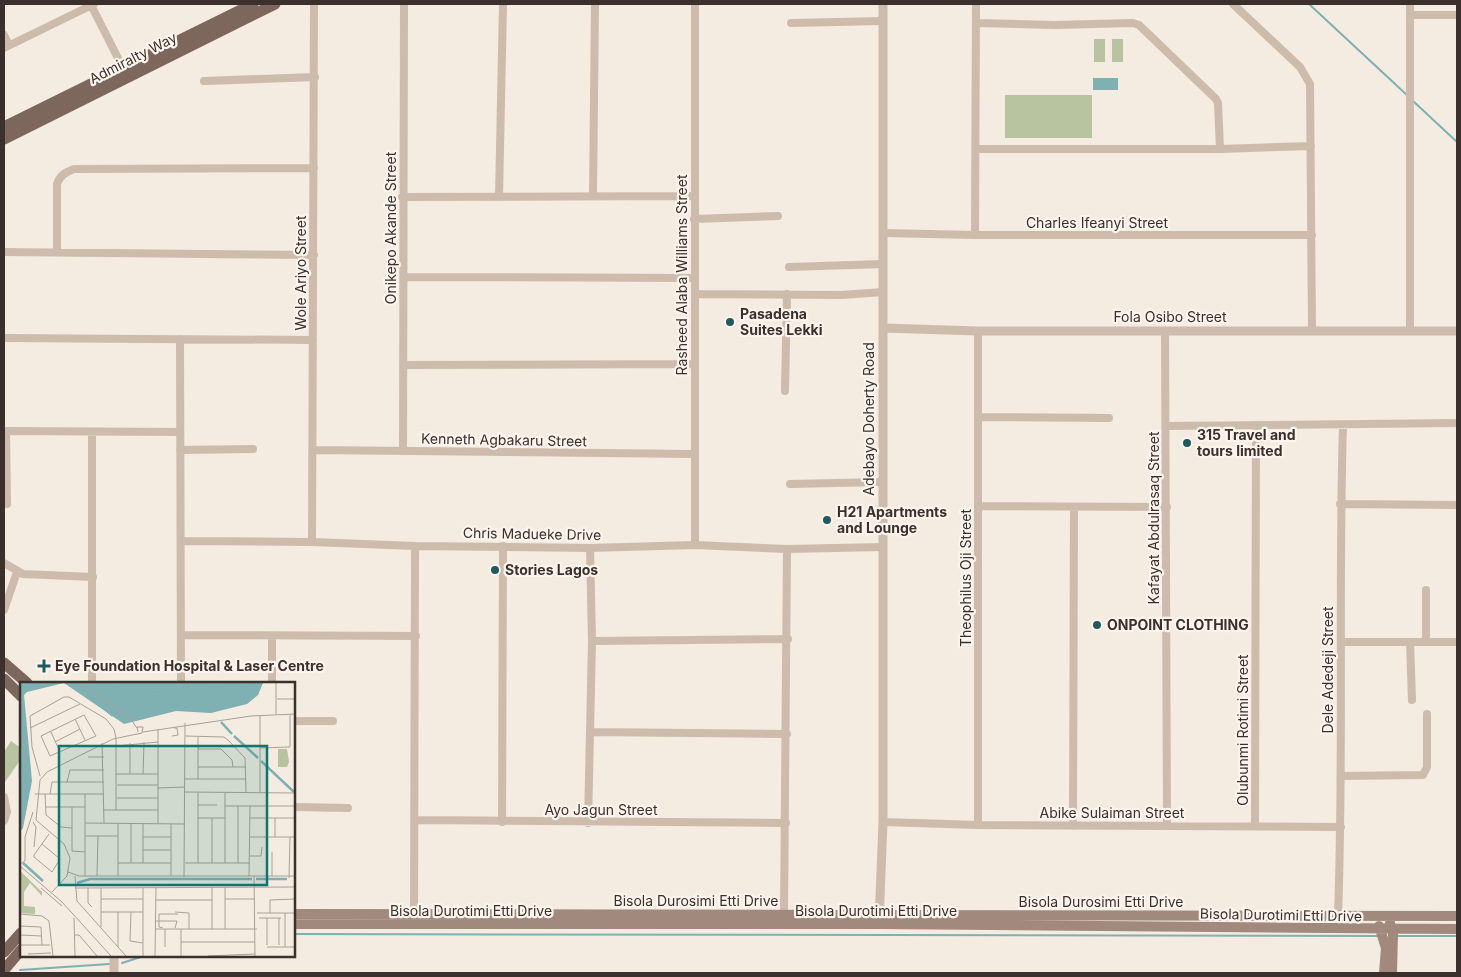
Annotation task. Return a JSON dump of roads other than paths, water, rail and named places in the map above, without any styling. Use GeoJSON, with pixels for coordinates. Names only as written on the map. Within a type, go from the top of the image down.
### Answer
{"type":"FeatureCollection","features":[{"type":"Feature","properties":{"kind":"main road","name":"Admiralty Way"},"geometry":{"type":"LineString","coordinates":[[4,128],[253,4]]}},
{"type":"Feature","properties":{"kind":"main road","name":"Admiralty Way"},"geometry":{"type":"LineString","coordinates":[[4,139],[275,4]]}},
{"type":"Feature","properties":{"kind":"main road"},"geometry":{"type":"LineString","coordinates":[[4,663],[26,682]]}},
{"type":"Feature","properties":{"kind":"main road"},"geometry":{"type":"LineString","coordinates":[[4,679],[20,695]]}},
{"type":"Feature","properties":{"kind":"main road","name":"Bisola Durosimi Etti Drive"},"geometry":{"type":"LineString","coordinates":[[295,914],[784,915],[879,920],[1457,916]]}},
{"type":"Feature","properties":{"kind":"main road"},"geometry":{"type":"LineString","coordinates":[[1373,916],[1388,934],[1384,973]]}},
{"type":"Feature","properties":{"kind":"main road"},"geometry":{"type":"LineString","coordinates":[[1386,916],[1392,973]]}},
{"type":"Feature","properties":{"kind":"main road","name":"Bisola Durotimi Etti Drive"},"geometry":{"type":"LineString","coordinates":[[295,924],[879,920],[1388,934],[1457,929]]}},
{"type":"Feature","properties":{"kind":"main road"},"geometry":{"type":"LineString","coordinates":[[4,952],[20,934]]}},
{"type":"Feature","properties":{"kind":"main road"},"geometry":{"type":"LineString","coordinates":[[4,970],[20,951]]}},
{"type":"Feature","properties":{"kind":"street","name":"Wole Ariyo Street"},"geometry":{"type":"LineString","coordinates":[[312,542],[314,4]]}},
{"type":"Feature","properties":{"kind":"street","name":"Onikepo Akande Street"},"geometry":{"type":"LineString","coordinates":[[403,451],[404,277],[402,197],[404,4]]}},
{"type":"Feature","properties":{"kind":"street"},"geometry":{"type":"LineString","coordinates":[[499,197],[503,4]]}},
{"type":"Feature","properties":{"kind":"street"},"geometry":{"type":"LineString","coordinates":[[593,196],[595,4]]}},
{"type":"Feature","properties":{"kind":"street","name":"Rasheed Alaba Williams Street"},"geometry":{"type":"LineString","coordinates":[[695,4],[695,545]]}},
{"type":"Feature","properties":{"kind":"street","name":"Adebayo Doherty Road"},"geometry":{"type":"LineString","coordinates":[[879,920],[883,822],[883,4]]}},
{"type":"Feature","properties":{"kind":"street"},"geometry":{"type":"LineString","coordinates":[[975,235],[976,4]]}},
{"type":"Feature","properties":{"kind":"street"},"geometry":{"type":"LineString","coordinates":[[1233,4],[1306,75],[1311,93],[1312,330]]}},
{"type":"Feature","properties":{"kind":"street"},"geometry":{"type":"LineString","coordinates":[[1410,4],[1410,330]]}},
{"type":"Feature","properties":{"kind":"street"},"geometry":{"type":"LineString","coordinates":[[4,35],[6,47],[92,5],[123,68]]}},
{"type":"Feature","properties":{"kind":"street"},"geometry":{"type":"LineString","coordinates":[[1410,15],[1457,15]]}},
{"type":"Feature","properties":{"kind":"street"},"geometry":{"type":"LineString","coordinates":[[791,22],[883,21]]}},
{"type":"Feature","properties":{"kind":"street"},"geometry":{"type":"LineString","coordinates":[[976,23],[1139,25],[1216,99],[1218,103],[1220,149]]}},
{"type":"Feature","properties":{"kind":"street"},"geometry":{"type":"LineString","coordinates":[[204,80],[314,77]]}},
{"type":"Feature","properties":{"kind":"street"},"geometry":{"type":"LineString","coordinates":[[976,149],[1220,149],[1312,146]]}},
{"type":"Feature","properties":{"kind":"street"},"geometry":{"type":"LineString","coordinates":[[57,251],[57,184],[59,178],[65,172],[74,169],[314,168]]}},
{"type":"Feature","properties":{"kind":"street"},"geometry":{"type":"LineString","coordinates":[[402,197],[694,196]]}},
{"type":"Feature","properties":{"kind":"street"},"geometry":{"type":"LineString","coordinates":[[694,218],[778,216]]}},
{"type":"Feature","properties":{"kind":"street","name":"Charles Ifeanyi Street"},"geometry":{"type":"LineString","coordinates":[[883,233],[975,235],[1312,235]]}},
{"type":"Feature","properties":{"kind":"street"},"geometry":{"type":"LineString","coordinates":[[4,252],[57,251],[314,255]]}},
{"type":"Feature","properties":{"kind":"street"},"geometry":{"type":"LineString","coordinates":[[789,267],[883,264]]}},
{"type":"Feature","properties":{"kind":"street"},"geometry":{"type":"LineString","coordinates":[[404,277],[694,278]]}},
{"type":"Feature","properties":{"kind":"street"},"geometry":{"type":"LineString","coordinates":[[694,294],[883,292]]}},
{"type":"Feature","properties":{"kind":"street"},"geometry":{"type":"LineString","coordinates":[[785,391],[787,294]]}},
{"type":"Feature","properties":{"kind":"street","name":"Fola Osibo Street"},"geometry":{"type":"LineString","coordinates":[[883,328],[978,330],[1457,330]]}},
{"type":"Feature","properties":{"kind":"street","name":"Theophilus Oji Street"},"geometry":{"type":"LineString","coordinates":[[978,330],[978,825]]}},
{"type":"Feature","properties":{"kind":"street","name":"Kafayat Abdulrasaq Street"},"geometry":{"type":"LineString","coordinates":[[1165,330],[1167,426],[1167,826]]}},
{"type":"Feature","properties":{"kind":"street"},"geometry":{"type":"LineString","coordinates":[[4,338],[313,340]]}},
{"type":"Feature","properties":{"kind":"street"},"geometry":{"type":"LineString","coordinates":[[180,339],[181,682]]}},
{"type":"Feature","properties":{"kind":"street"},"geometry":{"type":"LineString","coordinates":[[403,365],[694,364]]}},
{"type":"Feature","properties":{"kind":"street"},"geometry":{"type":"LineString","coordinates":[[978,418],[1109,418]]}},
{"type":"Feature","properties":{"kind":"street"},"geometry":{"type":"LineString","coordinates":[[1167,426],[1457,423]]}},
{"type":"Feature","properties":{"kind":"street","name":"Dele Adedeji Street"},"geometry":{"type":"LineString","coordinates":[[1338,916],[1341,827],[1340,504],[1343,424]]}},
{"type":"Feature","properties":{"kind":"street","name":"Olubunmi Rotimi Street"},"geometry":{"type":"LineString","coordinates":[[1256,425],[1256,826]]}},
{"type":"Feature","properties":{"kind":"street"},"geometry":{"type":"LineString","coordinates":[[7,504],[5,431],[180,432]]}},
{"type":"Feature","properties":{"kind":"street"},"geometry":{"type":"LineString","coordinates":[[92,432],[92,682]]}},
{"type":"Feature","properties":{"kind":"street"},"geometry":{"type":"LineString","coordinates":[[180,450],[253,449]]}},
{"type":"Feature","properties":{"kind":"street","name":"Kenneth Agbakaru Street"},"geometry":{"type":"LineString","coordinates":[[313,450],[694,454]]}},
{"type":"Feature","properties":{"kind":"street"},"geometry":{"type":"LineString","coordinates":[[790,484],[883,482]]}},
{"type":"Feature","properties":{"kind":"street"},"geometry":{"type":"LineString","coordinates":[[1340,504],[1457,505]]}},
{"type":"Feature","properties":{"kind":"street"},"geometry":{"type":"LineString","coordinates":[[978,506],[1167,507]]}},
{"type":"Feature","properties":{"kind":"street"},"geometry":{"type":"LineString","coordinates":[[1073,826],[1074,507]]}},
{"type":"Feature","properties":{"kind":"street","name":"Chris Madueke Drive"},"geometry":{"type":"LineString","coordinates":[[181,542],[312,542],[416,546],[590,548],[695,545],[787,548],[883,547]]}},
{"type":"Feature","properties":{"kind":"street"},"geometry":{"type":"LineString","coordinates":[[414,914],[416,546]]}},
{"type":"Feature","properties":{"kind":"street"},"geometry":{"type":"LineString","coordinates":[[502,822],[503,546]]}},
{"type":"Feature","properties":{"kind":"street"},"geometry":{"type":"LineString","coordinates":[[588,823],[592,641],[590,548]]}},
{"type":"Feature","properties":{"kind":"street"},"geometry":{"type":"LineString","coordinates":[[784,915],[788,639],[787,548]]}},
{"type":"Feature","properties":{"kind":"street"},"geometry":{"type":"LineString","coordinates":[[4,563],[17,572],[34,576],[93,577]]}},
{"type":"Feature","properties":{"kind":"street"},"geometry":{"type":"LineString","coordinates":[[4,610],[17,572]]}},
{"type":"Feature","properties":{"kind":"street"},"geometry":{"type":"LineString","coordinates":[[1426,590],[1426,642]]}},
{"type":"Feature","properties":{"kind":"street"},"geometry":{"type":"LineString","coordinates":[[181,635],[416,636]]}},
{"type":"Feature","properties":{"kind":"street"},"geometry":{"type":"LineString","coordinates":[[272,636],[272,682]]}},
{"type":"Feature","properties":{"kind":"street"},"geometry":{"type":"LineString","coordinates":[[592,641],[788,639]]}},
{"type":"Feature","properties":{"kind":"street"},"geometry":{"type":"LineString","coordinates":[[1341,642],[1457,642]]}},
{"type":"Feature","properties":{"kind":"street"},"geometry":{"type":"LineString","coordinates":[[1410,642],[1412,700]]}},
{"type":"Feature","properties":{"kind":"street"},"geometry":{"type":"LineString","coordinates":[[1341,776],[1423,775],[1428,767],[1427,714]]}},
{"type":"Feature","properties":{"kind":"street"},"geometry":{"type":"LineString","coordinates":[[295,720],[334,721]]}},
{"type":"Feature","properties":{"kind":"street"},"geometry":{"type":"LineString","coordinates":[[590,732],[787,734]]}},
{"type":"Feature","properties":{"kind":"street"},"geometry":{"type":"LineString","coordinates":[[4,797],[7,812],[4,821]]}},
{"type":"Feature","properties":{"kind":"street"},"geometry":{"type":"LineString","coordinates":[[295,808],[348,808]]}},
{"type":"Feature","properties":{"kind":"street","name":"Ayo Jagun Street"},"geometry":{"type":"LineString","coordinates":[[415,820],[588,823],[786,822]]}},
{"type":"Feature","properties":{"kind":"street","name":"Abike Sulaiman Street"},"geometry":{"type":"LineString","coordinates":[[883,822],[978,825],[1341,827]]}},
{"type":"Feature","properties":{"kind":"street"},"geometry":{"type":"LineString","coordinates":[[114,957],[114,973]]}},
{"type":"Feature","properties":{"kind":"water"},"geometry":{"type":"Polygon","coordinates":[[[1093,78],[1118,78],[1118,90],[1093,90],[1093,78]]]}},
{"type":"Feature","properties":{"kind":"waterway"},"geometry":{"type":"LineString","coordinates":[[1309,4],[1408,96]]}},
{"type":"Feature","properties":{"kind":"waterway"},"geometry":{"type":"LineString","coordinates":[[1413,101],[1457,142]]}},
{"type":"Feature","properties":{"kind":"waterway"},"geometry":{"type":"LineString","coordinates":[[295,934],[1377,936]]}},
{"type":"Feature","properties":{"kind":"waterway"},"geometry":{"type":"LineString","coordinates":[[1397,936],[1457,936]]}},
{"type":"Feature","properties":{"kind":"waterway"},"geometry":{"type":"LineString","coordinates":[[122,963],[141,957]]}},
{"type":"Feature","properties":{"kind":"waterway"},"geometry":{"type":"LineString","coordinates":[[20,970],[109,964]]}},
{"type":"Feature","properties":{"kind":"place","name":"Pasadena Suites Lekki"},"geometry":{"type":"Point","coordinates":[730,322]}},
{"type":"Feature","properties":{"kind":"place","name":"315 Travel and tours limited"},"geometry":{"type":"Point","coordinates":[1187,443]}},
{"type":"Feature","properties":{"kind":"place","name":"H21 Apartments and Lounge"},"geometry":{"type":"Point","coordinates":[827,520]}},
{"type":"Feature","properties":{"kind":"place","name":"Stories Lagos"},"geometry":{"type":"Point","coordinates":[495,570]}},
{"type":"Feature","properties":{"kind":"place","name":"ONPOINT CLOTHING"},"geometry":{"type":"Point","coordinates":[1097,625]}},
{"type":"Feature","properties":{"kind":"place","name":"Eye Foundation Hospital & Laser Centre"},"geometry":{"type":"Point","coordinates":[44,666]}}]}
